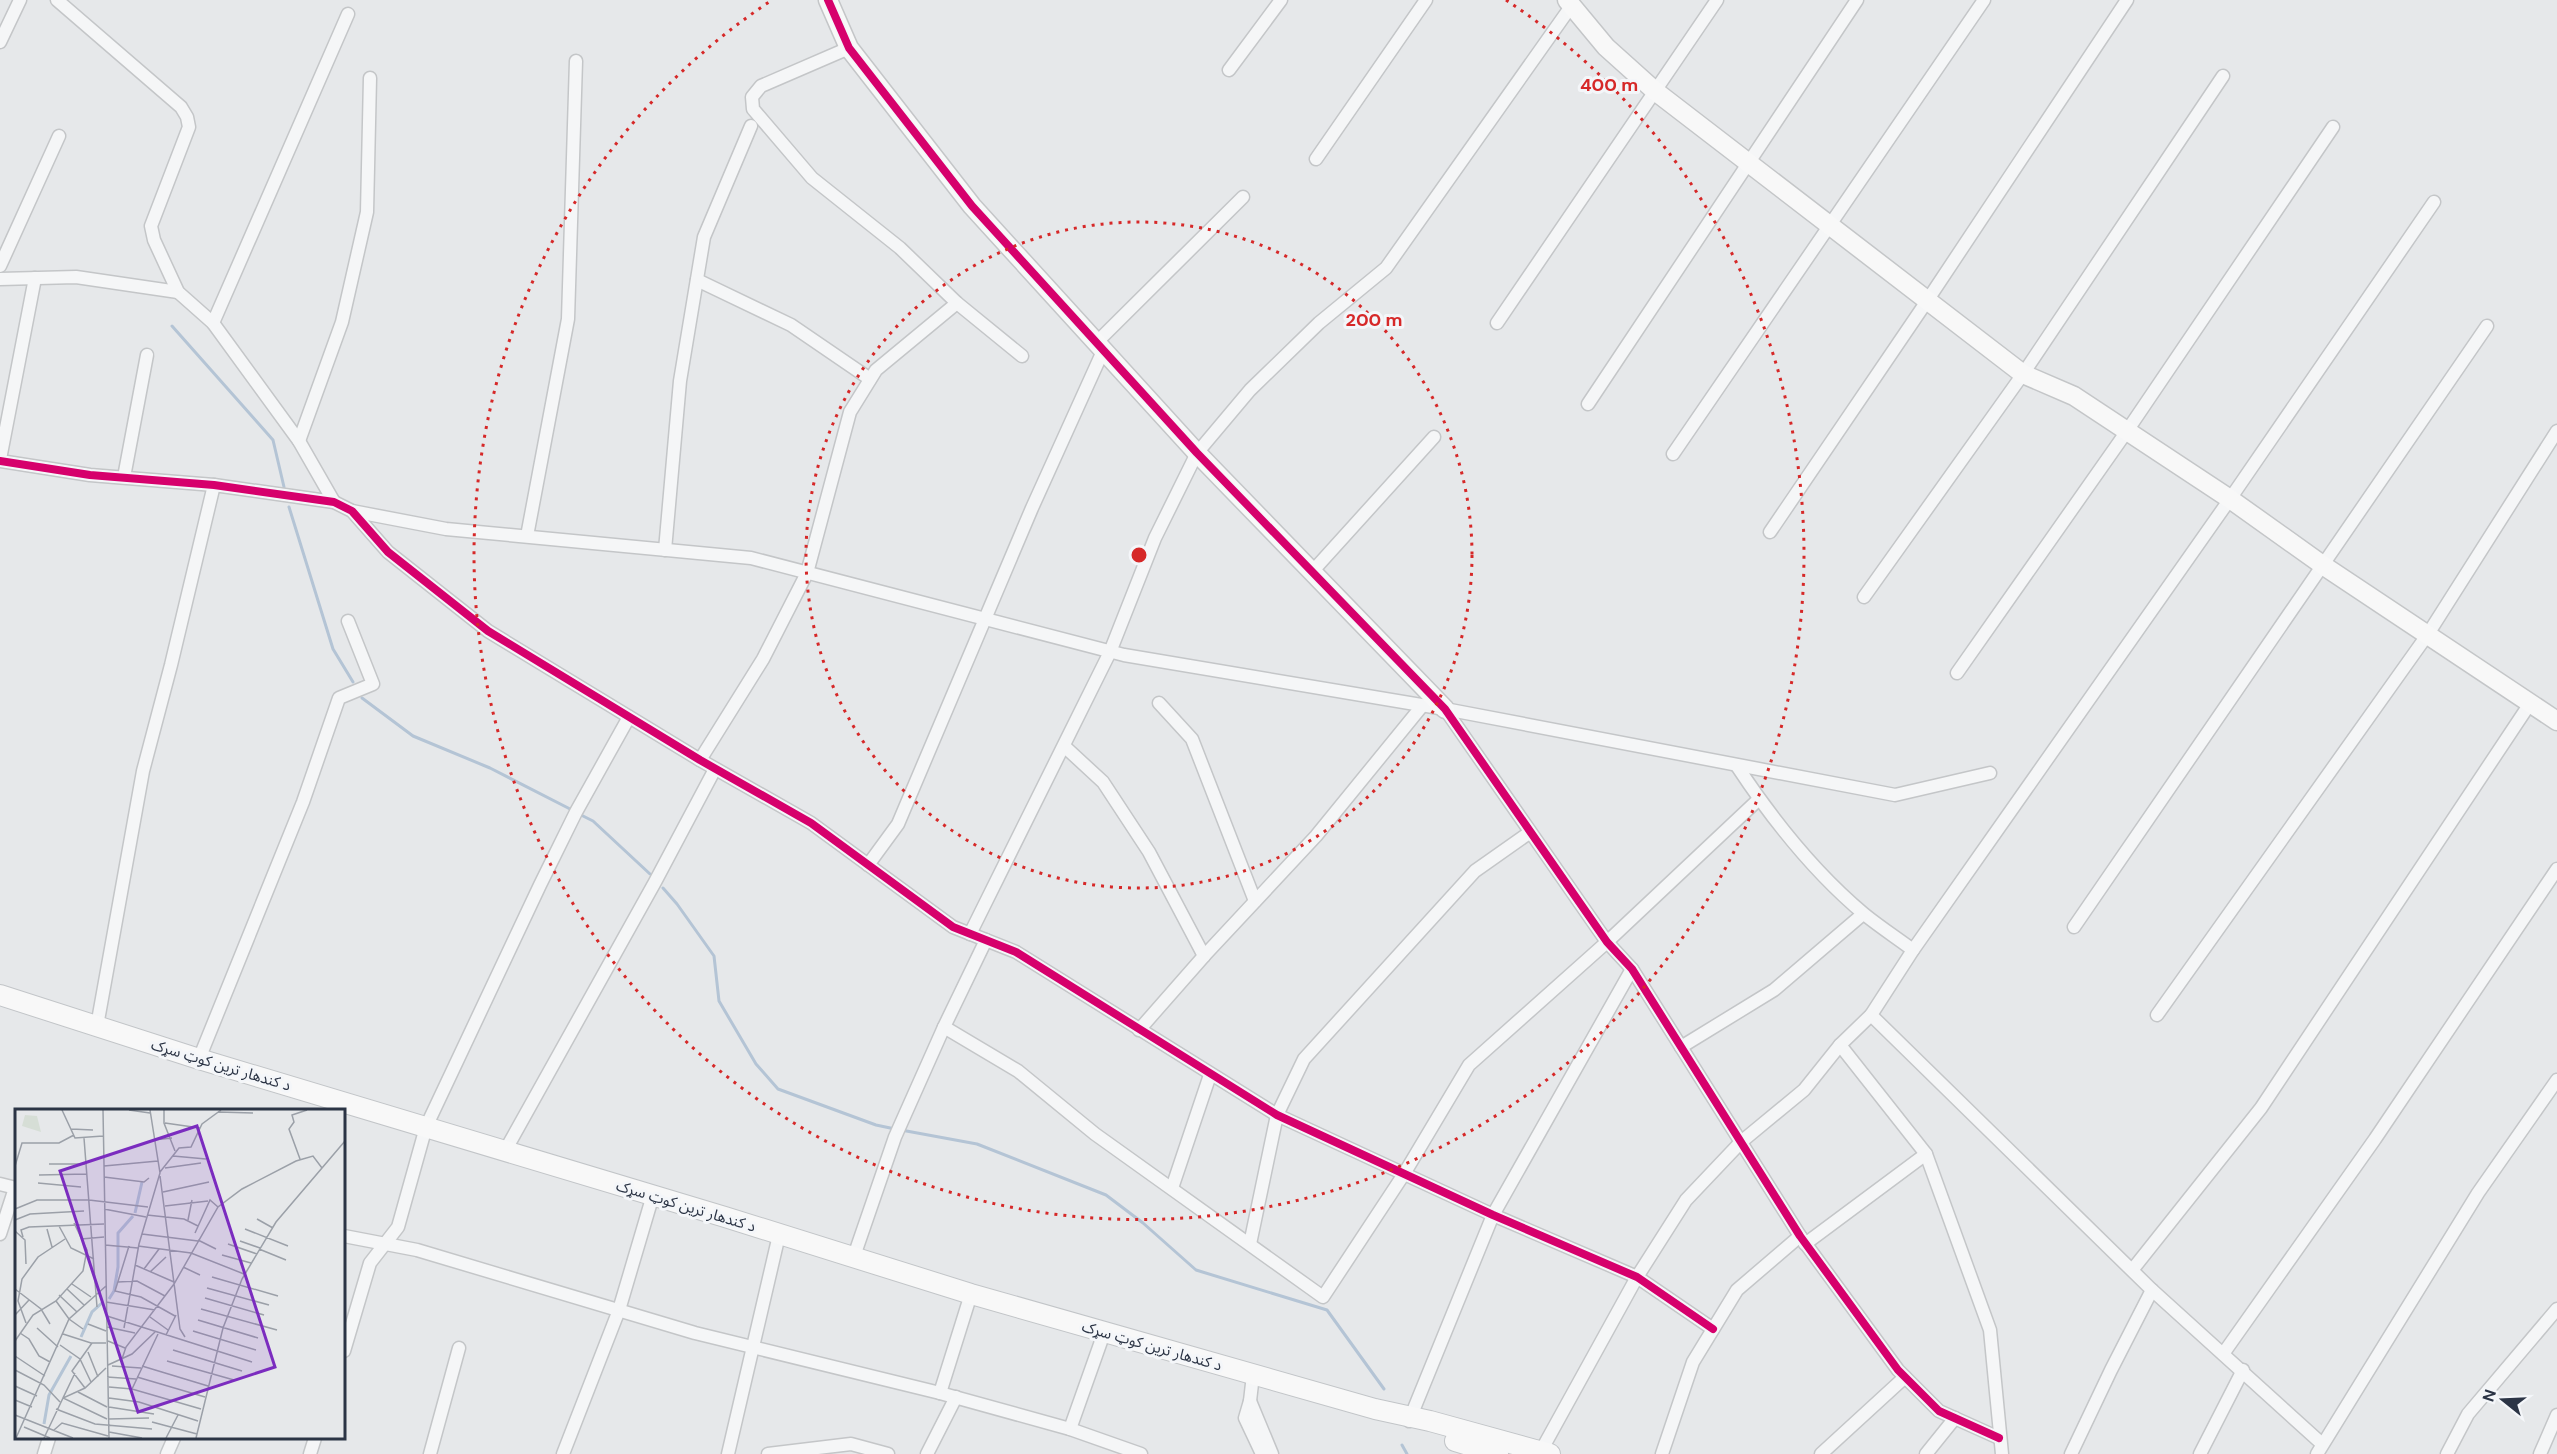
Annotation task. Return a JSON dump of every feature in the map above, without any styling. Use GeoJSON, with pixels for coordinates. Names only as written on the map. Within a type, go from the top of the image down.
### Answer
{"type":"FeatureCollection","features":[{"type":"Feature","properties":{"kind":"main road","name":"د کندهار ترين کوټ سړک"},"geometry":{"type":"LineString","coordinates":[[0,995],[199,1059],[505,1150],[970,1294],[1375,1409],[1409,1421],[1545,1453]]}},
{"type":"Feature","properties":{"kind":"main road","name":"د کندهار ترين کوټ سړک"},"geometry":{"type":"LineString","coordinates":[[1409,1421],[1419,1430],[1497,1454]]}},
{"type":"Feature","properties":{"kind":"street"},"geometry":{"type":"LineString","coordinates":[[0,42],[20,0]]}},
{"type":"Feature","properties":{"kind":"street"},"geometry":{"type":"LineString","coordinates":[[57,0],[181,106],[189,127],[151,226],[154,240],[178,292],[213,323],[299,441],[334,502]]}},
{"type":"Feature","properties":{"kind":"street"},"geometry":{"type":"LineString","coordinates":[[828,0],[849,48],[972,206],[1197,453],[1445,709],[1529,833],[1607,942],[1632,969],[1803,1240],[1905,1377],[1939,1411],[1999,1438]]}},
{"type":"Feature","properties":{"kind":"street"},"geometry":{"type":"LineString","coordinates":[[1229,70],[1281,0]]}},
{"type":"Feature","properties":{"kind":"street"},"geometry":{"type":"LineString","coordinates":[[1316,159],[1426,0]]}},
{"type":"Feature","properties":{"kind":"street"},"geometry":{"type":"LineString","coordinates":[[1497,323],[1717,0]]}},
{"type":"Feature","properties":{"kind":"street"},"geometry":{"type":"LineString","coordinates":[[1588,404],[1857,0]]}},
{"type":"Feature","properties":{"kind":"street"},"geometry":{"type":"LineString","coordinates":[[1673,454],[1984,0]]}},
{"type":"Feature","properties":{"kind":"street"},"geometry":{"type":"LineString","coordinates":[[1770,532],[1928,300],[2127,0]]}},
{"type":"Feature","properties":{"kind":"street"},"geometry":{"type":"LineString","coordinates":[[970,934],[1110,652],[1155,538],[1197,453],[1251,390],[1319,323],[1386,268],[1570,2],[1606,48],[1655,91],[2023,374],[2074,396],[2557,721]]}},
{"type":"Feature","properties":{"kind":"street"},"geometry":{"type":"LineString","coordinates":[[213,323],[348,14]]}},
{"type":"Feature","properties":{"kind":"street"},"geometry":{"type":"LineString","coordinates":[[849,48],[761,86],[752,97],[753,109],[812,178],[900,248],[957,303],[1022,356]]}},
{"type":"Feature","properties":{"kind":"street"},"geometry":{"type":"LineString","coordinates":[[527,536],[568,320],[576,61]]}},
{"type":"Feature","properties":{"kind":"street"},"geometry":{"type":"LineString","coordinates":[[1864,597],[2023,374],[2223,76]]}},
{"type":"Feature","properties":{"kind":"street"},"geometry":{"type":"LineString","coordinates":[[299,441],[342,322],[367,212],[370,78]]}},
{"type":"Feature","properties":{"kind":"street"},"geometry":{"type":"LineString","coordinates":[[665,550],[680,381],[704,237],[751,126]]}},
{"type":"Feature","properties":{"kind":"street"},"geometry":{"type":"LineString","coordinates":[[1957,673],[2127,431],[2333,127]]}},
{"type":"Feature","properties":{"kind":"street"},"geometry":{"type":"LineString","coordinates":[[0,266],[58,136]]}},
{"type":"Feature","properties":{"kind":"street"},"geometry":{"type":"LineString","coordinates":[[868,865],[898,824],[1099,347],[1243,197]]}},
{"type":"Feature","properties":{"kind":"street"},"geometry":{"type":"LineString","coordinates":[[1545,1453],[1636,1276],[1686,1200],[1741,1142],[1804,1090],[1840,1045],[1871,1015],[1913,950],[2230,499],[2434,202]]}},
{"type":"Feature","properties":{"kind":"street"},"geometry":{"type":"LineString","coordinates":[[0,279],[76,277],[178,292]]}},
{"type":"Feature","properties":{"kind":"street"},"geometry":{"type":"LineString","coordinates":[[35,278],[0,460],[90,475],[214,485],[334,502],[352,511],[446,529],[751,558],[1110,652],[1445,709],[1895,795],[1990,773]]}},
{"type":"Feature","properties":{"kind":"street"},"geometry":{"type":"LineString","coordinates":[[697,280],[791,325],[870,379]]}},
{"type":"Feature","properties":{"kind":"street"},"geometry":{"type":"LineString","coordinates":[[700,760],[763,659],[807,573],[850,412],[876,370],[957,303]]}},
{"type":"Feature","properties":{"kind":"street"},"geometry":{"type":"LineString","coordinates":[[2073,927],[2324,566],[2487,326]]}},
{"type":"Feature","properties":{"kind":"street"},"geometry":{"type":"LineString","coordinates":[[124,477],[147,355]]}},
{"type":"Feature","properties":{"kind":"street"},"geometry":{"type":"LineString","coordinates":[[2157,1015],[2428,634],[2557,431]]}},
{"type":"Feature","properties":{"kind":"street"},"geometry":{"type":"LineString","coordinates":[[1311,573],[1434,437]]}},
{"type":"Feature","properties":{"kind":"street"},"geometry":{"type":"LineString","coordinates":[[97,1026],[143,771],[214,485]]}},
{"type":"Feature","properties":{"kind":"street"},"geometry":{"type":"LineString","coordinates":[[352,511],[388,552],[488,631],[715,769],[811,823],[953,927],[1016,952],[1277,1115],[1493,1215],[1636,1276],[1713,1329]]}},
{"type":"Feature","properties":{"kind":"street"},"geometry":{"type":"LineString","coordinates":[[199,1059],[303,802],[339,698],[373,684],[348,621]]}},
{"type":"Feature","properties":{"kind":"street"},"geometry":{"type":"LineString","coordinates":[[2133,1269],[2261,1108],[2530,702]]}},
{"type":"Feature","properties":{"kind":"street"},"geometry":{"type":"LineString","coordinates":[[1159,703],[1192,739],[1255,901]]}},
{"type":"Feature","properties":{"kind":"street"},"geometry":{"type":"LineString","coordinates":[[1139,1030],[1204,956],[1316,836],[1422,706]]}},
{"type":"Feature","properties":{"kind":"street"},"geometry":{"type":"LineString","coordinates":[[345,1348],[370,1263],[398,1227],[426,1127],[566,833],[629,717]]}},
{"type":"Feature","properties":{"kind":"street"},"geometry":{"type":"LineString","coordinates":[[1064,746],[1104,782],[1149,852],[1204,956]]}},
{"type":"Feature","properties":{"kind":"street"},"geometry":{"type":"LineString","coordinates":[[1737,766],[1759,799],[1814,866],[1863,914],[1913,950]]}},
{"type":"Feature","properties":{"kind":"street"},"geometry":{"type":"LineString","coordinates":[[505,1150],[656,882],[715,769]]}},
{"type":"Feature","properties":{"kind":"street"},"geometry":{"type":"LineString","coordinates":[[944,1027],[1018,1071],[1095,1134],[1323,1296],[1404,1174],[1468,1065],[1607,942],[1759,799]]}},
{"type":"Feature","properties":{"kind":"street"},"geometry":{"type":"LineString","coordinates":[[1250,1244],[1277,1115],[1304,1059],[1475,871],[1529,833]]}},
{"type":"Feature","properties":{"kind":"street"},"geometry":{"type":"LineString","coordinates":[[2223,1354],[2375,1139],[2557,869]]}},
{"type":"Feature","properties":{"kind":"street"},"geometry":{"type":"LineString","coordinates":[[1682,1047],[1774,990],[1863,914]]}},
{"type":"Feature","properties":{"kind":"street"},"geometry":{"type":"LineString","coordinates":[[853,1258],[896,1137],[944,1027],[986,940]]}},
{"type":"Feature","properties":{"kind":"street"},"geometry":{"type":"LineString","coordinates":[[1409,1421],[1493,1215],[1632,969]]}},
{"type":"Feature","properties":{"kind":"street"},"geometry":{"type":"LineString","coordinates":[[1871,1015],[2152,1290],[2243,1370],[2319,1449],[2478,1193],[2557,1080]]}},
{"type":"Feature","properties":{"kind":"street"},"geometry":{"type":"LineString","coordinates":[[1840,1045],[1926,1154],[1990,1330],[2002,1454]]}},
{"type":"Feature","properties":{"kind":"street"},"geometry":{"type":"LineString","coordinates":[[1172,1188],[1210,1075]]}},
{"type":"Feature","properties":{"kind":"street"},"geometry":{"type":"LineString","coordinates":[[1662,1454],[1693,1362],[1737,1290],[1803,1240],[1926,1154]]}},
{"type":"Feature","properties":{"kind":"street"},"geometry":{"type":"LineString","coordinates":[[0,1184],[15,1188]]}},
{"type":"Feature","properties":{"kind":"street"},"geometry":{"type":"LineString","coordinates":[[0,1234],[15,1191]]}},
{"type":"Feature","properties":{"kind":"street"},"geometry":{"type":"LineString","coordinates":[[563,1454],[619,1310],[653,1196]]}},
{"type":"Feature","properties":{"kind":"street"},"geometry":{"type":"LineString","coordinates":[[728,1454],[779,1234]]}},
{"type":"Feature","properties":{"kind":"street"},"geometry":{"type":"LineString","coordinates":[[345,1236],[417,1250],[695,1334],[956,1397],[1070,1429],[1142,1454]]}},
{"type":"Feature","properties":{"kind":"street"},"geometry":{"type":"LineString","coordinates":[[2071,1454],[2110,1370],[2152,1290]]}},
{"type":"Feature","properties":{"kind":"street"},"geometry":{"type":"LineString","coordinates":[[940,1393],[970,1294]]}},
{"type":"Feature","properties":{"kind":"street"},"geometry":{"type":"LineString","coordinates":[[2447,1454],[2468,1414],[2557,1309]]}},
{"type":"Feature","properties":{"kind":"street"},"geometry":{"type":"LineString","coordinates":[[1070,1429],[1104,1333]]}},
{"type":"Feature","properties":{"kind":"street"},"geometry":{"type":"LineString","coordinates":[[430,1454],[459,1348]]}},
{"type":"Feature","properties":{"kind":"street"},"geometry":{"type":"LineString","coordinates":[[2200,1454],[2243,1370]]}},
{"type":"Feature","properties":{"kind":"street"},"geometry":{"type":"LineString","coordinates":[[1253,1375],[1251,1401],[1245,1418],[1262,1454]]}},
{"type":"Feature","properties":{"kind":"street"},"geometry":{"type":"LineString","coordinates":[[1821,1454],[1905,1377]]}},
{"type":"Feature","properties":{"kind":"street"},"geometry":{"type":"LineString","coordinates":[[927,1454],[956,1397]]}},
{"type":"Feature","properties":{"kind":"street"},"geometry":{"type":"LineString","coordinates":[[1251,1401],[1272,1454]]}},
{"type":"Feature","properties":{"kind":"street"},"geometry":{"type":"LineString","coordinates":[[2540,1454],[2557,1415]]}},
{"type":"Feature","properties":{"kind":"street"},"geometry":{"type":"LineString","coordinates":[[1926,1454],[1955,1418]]}},
{"type":"Feature","properties":{"kind":"street"},"geometry":{"type":"LineString","coordinates":[[44,1454],[48,1439]]}},
{"type":"Feature","properties":{"kind":"street"},"geometry":{"type":"LineString","coordinates":[[166,1454],[173,1439]]}},
{"type":"Feature","properties":{"kind":"street"},"geometry":{"type":"LineString","coordinates":[[310,1454],[314,1439]]}},
{"type":"Feature","properties":{"kind":"street"},"geometry":{"type":"LineString","coordinates":[[768,1454],[851,1444],[888,1454]]}},
{"type":"Feature","properties":{"kind":"waterway"},"geometry":{"type":"LineString","coordinates":[[172,326],[273,440],[284,487]]}},
{"type":"Feature","properties":{"kind":"waterway"},"geometry":{"type":"LineString","coordinates":[[289,507],[333,649],[353,682]]}},
{"type":"Feature","properties":{"kind":"waterway"},"geometry":{"type":"LineString","coordinates":[[362,698],[413,736],[490,768],[574,811]]}},
{"type":"Feature","properties":{"kind":"waterway"},"geometry":{"type":"LineString","coordinates":[[579,814],[593,821],[650,874]]}},
{"type":"Feature","properties":{"kind":"waterway"},"geometry":{"type":"LineString","coordinates":[[663,888],[714,956],[719,1001],[756,1064],[778,1089],[876,1125],[895,1129]]}},
{"type":"Feature","properties":{"kind":"waterway"},"geometry":{"type":"LineString","coordinates":[[901,1130],[977,1144],[1106,1195],[1143,1223],[1196,1270],[1327,1310],[1384,1389]]}},
{"type":"Feature","properties":{"kind":"waterway"},"geometry":{"type":"LineString","coordinates":[[1402,1445],[1407,1454]]}},
{"type":"Feature","properties":{"kind":"cycle path"},"geometry":{"type":"LineString","coordinates":[[828,0],[849,48],[972,206],[1197,453],[1445,709],[1607,942],[1632,969],[1800,1236],[1898,1370],[1939,1411],[1999,1438]]}},
{"type":"Feature","properties":{"kind":"cycle path"},"geometry":{"type":"LineString","coordinates":[[0,461],[90,475],[214,485],[334,502],[352,511],[388,552],[488,631],[700,760],[811,823],[953,927],[1016,952],[1277,1115],[1493,1215],[1637,1277],[1713,1329]]}}]}
